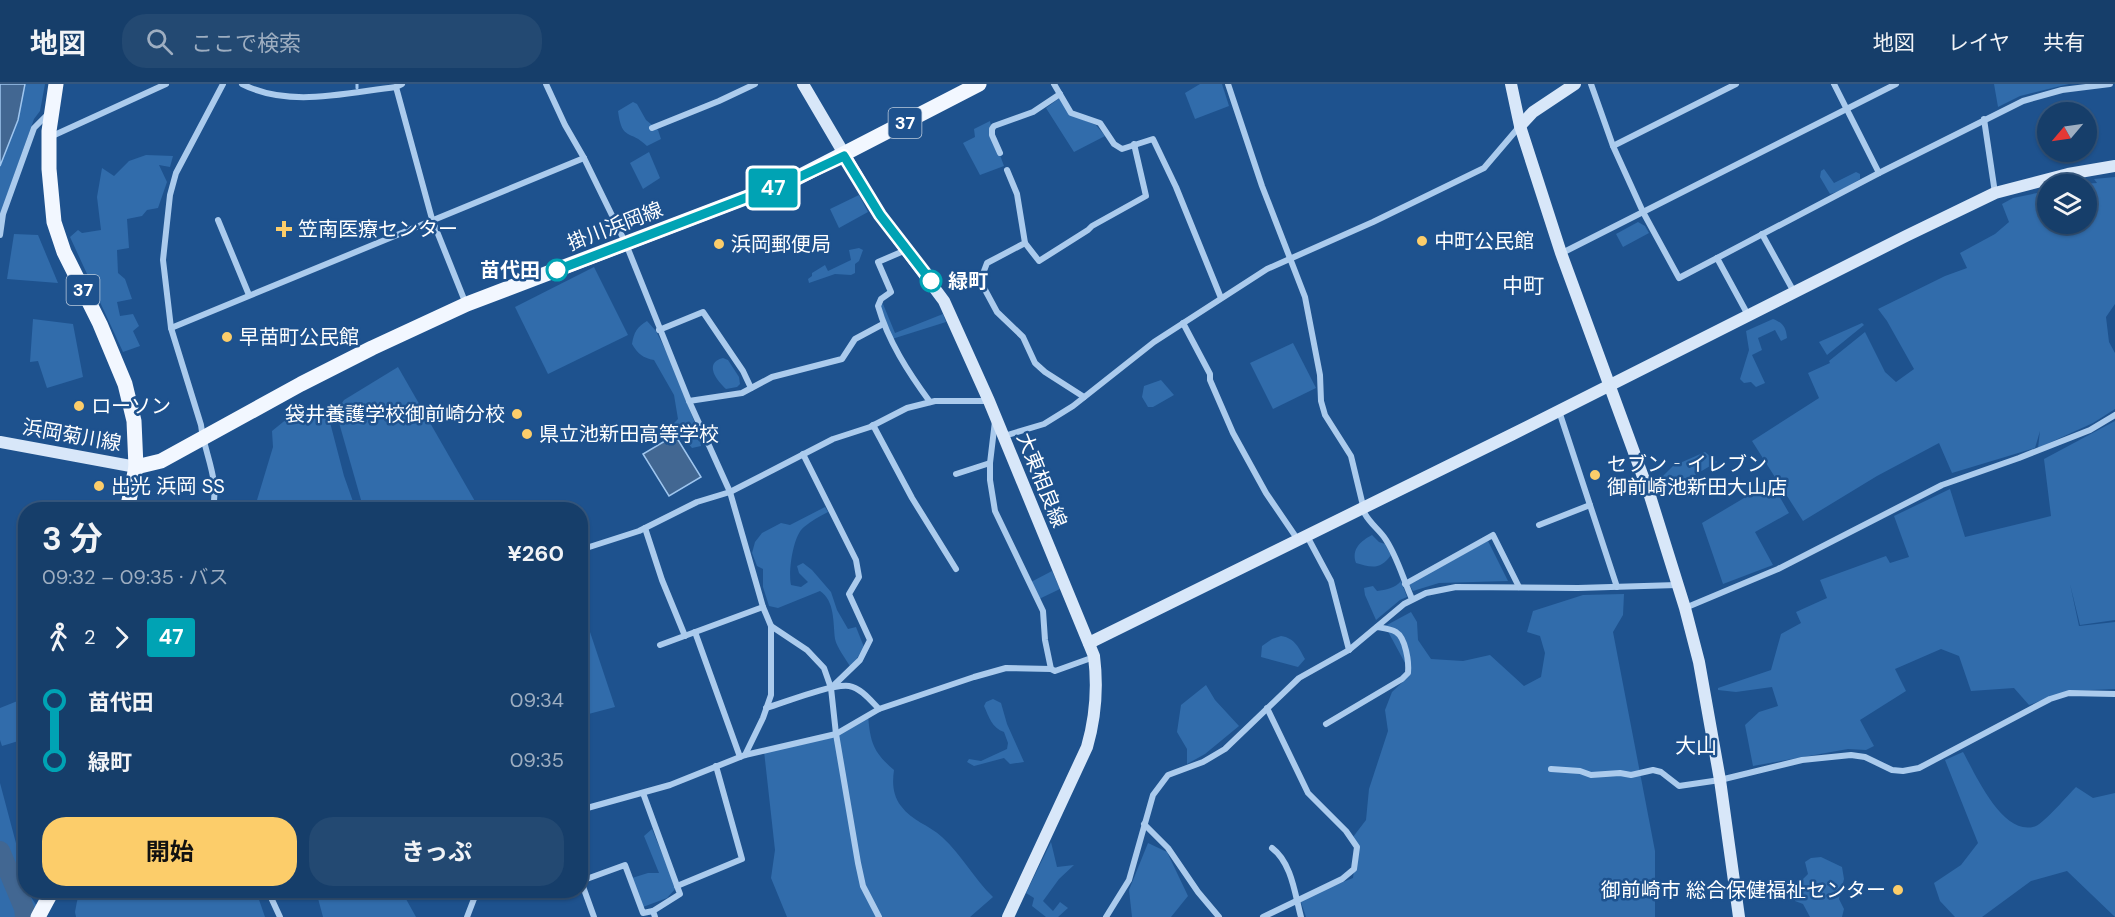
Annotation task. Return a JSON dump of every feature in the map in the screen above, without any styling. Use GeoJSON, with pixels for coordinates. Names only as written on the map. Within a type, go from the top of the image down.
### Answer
{"type":"FeatureCollection","features":[{"type":"Feature","properties":{"kind":"main road","name":"37"},"geometry":{"type":"LineString","coordinates":[[56,84],[49,137],[49,169],[54,222],[64,252],[100,324],[125,384],[134,421],[136,467],[129,502]]}},
{"type":"Feature","properties":{"kind":"main road","name":"掛川浜岡線"},"geometry":{"type":"LineString","coordinates":[[136,467],[161,461],[301,384],[466,304],[795,179],[844,156],[969,86]]}},
{"type":"Feature","properties":{"kind":"main road"},"geometry":{"type":"LineString","coordinates":[[38,917],[48,898]]}},
{"type":"Feature","properties":{"kind":"street"},"geometry":{"type":"LineString","coordinates":[[49,137],[166,84]]}},
{"type":"Feature","properties":{"kind":"street"},"geometry":{"type":"LineString","coordinates":[[213,502],[215,485],[201,425],[171,328],[163,260],[170,195],[176,172],[223,84]]}},
{"type":"Feature","properties":{"kind":"street"},"geometry":{"type":"LineString","coordinates":[[242,84],[258,92],[320,98],[399,85],[432,219],[466,304]]}},
{"type":"Feature","properties":{"kind":"street"},"geometry":{"type":"LineString","coordinates":[[546,84],[626,244],[659,330],[730,492],[763,607],[771,626],[771,695],[742,756]]}},
{"type":"Feature","properties":{"kind":"street"},"geometry":{"type":"LineString","coordinates":[[652,128],[755,84]]}},
{"type":"Feature","properties":{"kind":"street","name":"大東相良線"},"geometry":{"type":"LineString","coordinates":[[803,84],[880,215],[944,301],[989,401],[1094,656],[1097,699],[1087,747],[1008,917]]}},
{"type":"Feature","properties":{"kind":"street"},"geometry":{"type":"LineString","coordinates":[[1054,84],[1071,113],[1100,123],[1114,144],[1122,149],[1153,139],[1176,187],[1221,298]]}},
{"type":"Feature","properties":{"kind":"street"},"geometry":{"type":"LineString","coordinates":[[1228,84],[1288,258],[1305,297],[1320,375],[1324,415],[1351,456],[1369,522],[1383,537],[1391,551],[1412,599]]}},
{"type":"Feature","properties":{"kind":"street"},"geometry":{"type":"LineString","coordinates":[[1511,84],[1520,126],[1561,253],[1650,496],[1685,608],[1699,662],[1720,780],[1739,917]]}},
{"type":"Feature","properties":{"kind":"street"},"geometry":{"type":"LineString","coordinates":[[1003,436],[1044,424],[1084,397],[1154,342],[1267,269],[1373,222],[1484,168],[1533,112],[1575,84]]}},
{"type":"Feature","properties":{"kind":"street"},"geometry":{"type":"LineString","coordinates":[[1591,84],[1613,146],[1643,212],[1679,278],[1879,173],[2023,101],[2062,90],[2110,84]]}},
{"type":"Feature","properties":{"kind":"street"},"geometry":{"type":"LineString","coordinates":[[1613,146],[1736,84]]}},
{"type":"Feature","properties":{"kind":"street"},"geometry":{"type":"LineString","coordinates":[[1834,84],[1879,173]]}},
{"type":"Feature","properties":{"kind":"street"},"geometry":{"type":"LineString","coordinates":[[1561,253],[1896,84]]}},
{"type":"Feature","properties":{"kind":"street"},"geometry":{"type":"LineString","coordinates":[[999,153],[992,135],[994,126],[1033,112],[1060,94]]}},
{"type":"Feature","properties":{"kind":"street"},"geometry":{"type":"LineString","coordinates":[[0,235],[3,214],[34,128],[53,109]]}},
{"type":"Feature","properties":{"kind":"street"},"geometry":{"type":"LineString","coordinates":[[1984,119],[1995,193]]}},
{"type":"Feature","properties":{"kind":"street"},"geometry":{"type":"LineString","coordinates":[[1007,170],[1017,194],[1024,243],[1039,261],[1092,226],[1146,196],[1134,144]]}},
{"type":"Feature","properties":{"kind":"street"},"geometry":{"type":"LineString","coordinates":[[171,328],[584,158]]}},
{"type":"Feature","properties":{"kind":"street"},"geometry":{"type":"LineString","coordinates":[[1089,643],[1995,193],[2068,174],[2115,166]]}},
{"type":"Feature","properties":{"kind":"street"},"geometry":{"type":"LineString","coordinates":[[218,220],[249,295]]}},
{"type":"Feature","properties":{"kind":"street"},"geometry":{"type":"LineString","coordinates":[[1762,234],[1794,292]]}},
{"type":"Feature","properties":{"kind":"street"},"geometry":{"type":"LineString","coordinates":[[1024,243],[987,263],[983,286],[997,312],[1023,336],[1035,363],[1084,397]]}},
{"type":"Feature","properties":{"kind":"street"},"geometry":{"type":"LineString","coordinates":[[906,250],[878,262],[891,292],[881,299],[878,306],[883,324],[908,372],[930,402]]}},
{"type":"Feature","properties":{"kind":"street"},"geometry":{"type":"LineString","coordinates":[[1717,258],[1748,315]]}},
{"type":"Feature","properties":{"kind":"street"},"geometry":{"type":"LineString","coordinates":[[659,330],[703,312],[743,371],[751,388]]}},
{"type":"Feature","properties":{"kind":"street"},"geometry":{"type":"LineString","coordinates":[[1183,322],[1210,374],[1210,380],[1233,433],[1266,493],[1303,538],[1331,581],[1349,650]]}},
{"type":"Feature","properties":{"kind":"street"},"geometry":{"type":"LineString","coordinates":[[689,401],[742,393],[772,377],[842,359],[855,339],[883,324]]}},
{"type":"Feature","properties":{"kind":"street"},"geometry":{"type":"LineString","coordinates":[[588,547],[645,528],[697,502],[730,492],[833,439],[873,425],[907,408],[930,402],[989,401]]}},
{"type":"Feature","properties":{"kind":"street"},"geometry":{"type":"LineString","coordinates":[[1558,410],[1617,587]]}},
{"type":"Feature","properties":{"kind":"street"},"geometry":{"type":"LineString","coordinates":[[1685,608],[1778,568],[1942,485],[2090,430],[2115,415]]}},
{"type":"Feature","properties":{"kind":"street"},"geometry":{"type":"LineString","coordinates":[[995,417],[990,463],[994,511],[1043,611],[1045,640],[1051,669]]}},
{"type":"Feature","properties":{"kind":"street"},"geometry":{"type":"LineString","coordinates":[[873,425],[912,498],[956,569]]}},
{"type":"Feature","properties":{"kind":"street","name":"浜岡菊川線"},"geometry":{"type":"LineString","coordinates":[[0,442],[136,467]]}},
{"type":"Feature","properties":{"kind":"street"},"geometry":{"type":"LineString","coordinates":[[802,454],[856,560],[860,577],[849,594],[870,640],[860,660],[831,688]]}},
{"type":"Feature","properties":{"kind":"street"},"geometry":{"type":"LineString","coordinates":[[956,474],[990,463]]}},
{"type":"Feature","properties":{"kind":"street"},"geometry":{"type":"LineString","coordinates":[[1539,525],[1590,505]]}},
{"type":"Feature","properties":{"kind":"street"},"geometry":{"type":"LineString","coordinates":[[645,528],[662,580],[685,636]]}},
{"type":"Feature","properties":{"kind":"street"},"geometry":{"type":"LineString","coordinates":[[1405,584],[1493,535],[1519,587]]}},
{"type":"Feature","properties":{"kind":"street"},"geometry":{"type":"LineString","coordinates":[[1106,917],[1129,880],[1153,795],[1168,775],[1203,762],[1225,749],[1299,678],[1349,650],[1412,599],[1438,589],[1456,587],[1678,585]]}},
{"type":"Feature","properties":{"kind":"street"},"geometry":{"type":"LineString","coordinates":[[660,645],[763,607]]}},
{"type":"Feature","properties":{"kind":"street"},"geometry":{"type":"LineString","coordinates":[[771,626],[807,650],[824,668],[831,688],[836,734],[863,886],[879,917]]}},
{"type":"Feature","properties":{"kind":"street"},"geometry":{"type":"LineString","coordinates":[[1326,724],[1402,679],[1408,673],[1409,660],[1400,635],[1395,631],[1377,627]]}},
{"type":"Feature","properties":{"kind":"street"},"geometry":{"type":"LineString","coordinates":[[695,632],[742,756]]}},
{"type":"Feature","properties":{"kind":"street"},"geometry":{"type":"LineString","coordinates":[[588,808],[670,785],[742,756],[836,734],[879,710],[1006,668],[1055,671],[1094,656]]}},
{"type":"Feature","properties":{"kind":"street"},"geometry":{"type":"LineString","coordinates":[[766,708],[831,688],[850,686],[862,693],[879,710]]}},
{"type":"Feature","properties":{"kind":"street"},"geometry":{"type":"LineString","coordinates":[[1551,769],[1580,771],[1591,775],[1620,773],[1631,775],[1653,770],[1661,772],[1679,786],[1720,780],[1802,760],[1851,755],[1865,757],[1892,770],[1903,771],[1919,768],[2050,699],[2069,693],[2115,694]]}},
{"type":"Feature","properties":{"kind":"street"},"geometry":{"type":"LineString","coordinates":[[1263,917],[1342,879],[1354,869],[1357,848],[1346,831],[1308,793],[1267,708]]}},
{"type":"Feature","properties":{"kind":"street"},"geometry":{"type":"LineString","coordinates":[[677,886],[742,859],[716,766]]}},
{"type":"Feature","properties":{"kind":"street"},"geometry":{"type":"LineString","coordinates":[[588,878],[625,865],[643,913],[654,914],[680,894],[643,793]]}},
{"type":"Feature","properties":{"kind":"street"},"geometry":{"type":"LineString","coordinates":[[1144,824],[1168,848],[1198,892],[1219,917]]}},
{"type":"Feature","properties":{"kind":"street"},"geometry":{"type":"LineString","coordinates":[[1272,848],[1282,857],[1292,882],[1301,917]]}},
{"type":"Feature","properties":{"kind":"street"},"geometry":{"type":"LineString","coordinates":[[271,898],[280,917]]}},
{"type":"Feature","properties":{"kind":"street"},"geometry":{"type":"LineString","coordinates":[[468,917],[475,898]]}},
{"type":"Feature","properties":{"kind":"street"},"geometry":{"type":"LineString","coordinates":[[587,898],[594,917]]}},
{"type":"Feature","properties":{"kind":"shaded area"},"geometry":{"type":"Polygon","coordinates":[[[0,84],[45,84],[40,111],[34,119],[0,221],[0,84]]]}},
{"type":"Feature","properties":{"kind":"shaded area"},"geometry":{"type":"Polygon","coordinates":[[[0,84],[25,84],[18,120],[0,166],[0,84]]]}},
{"type":"Feature","properties":{"kind":"shaded area"},"geometry":{"type":"Polygon","coordinates":[[[1200,84],[1222,84],[1229,106],[1195,119],[1185,93],[1200,84]]]}},
{"type":"Feature","properties":{"kind":"shaded area"},"geometry":{"type":"Polygon","coordinates":[[[1994,84],[2069,84],[2020,96],[1998,107],[1994,84]]]}},
{"type":"Feature","properties":{"kind":"shaded area"},"geometry":{"type":"Polygon","coordinates":[[[1061,97],[1074,116],[1096,125],[1105,136],[1074,152],[1046,108],[1061,97]]]}},
{"type":"Feature","properties":{"kind":"shaded area"},"geometry":{"type":"Polygon","coordinates":[[[633,102],[637,104],[646,120],[658,130],[661,139],[647,146],[624,131],[618,111],[633,102]]]}},
{"type":"Feature","properties":{"kind":"shaded area"},"geometry":{"type":"Polygon","coordinates":[[[990,121],[1004,166],[980,175],[963,143],[975,137],[974,129],[990,121]]]}},
{"type":"Feature","properties":{"kind":"shaded area"},"geometry":{"type":"Polygon","coordinates":[[[649,152],[660,178],[643,189],[630,163],[649,152]]]}},
{"type":"Feature","properties":{"kind":"shaded area"},"geometry":{"type":"Polygon","coordinates":[[[146,155],[173,156],[170,167],[159,165],[167,182],[158,208],[147,210],[142,216],[127,219],[129,248],[117,250],[118,273],[125,279],[132,299],[117,302],[120,316],[133,314],[139,326],[133,331],[140,346],[123,352],[70,237],[78,230],[82,233],[101,230],[97,197],[102,168],[114,176],[129,161],[146,155]]]}},
{"type":"Feature","properties":{"kind":"shaded area"},"geometry":{"type":"Polygon","coordinates":[[[1824,169],[1834,183],[1856,172],[1860,174],[1860,179],[1830,194],[1820,177],[1824,169]]]}},
{"type":"Feature","properties":{"kind":"shaded area"},"geometry":{"type":"Polygon","coordinates":[[[2115,177],[2115,304],[2106,317],[2109,342],[2115,353],[2115,409],[2093,423],[2038,448],[2040,431],[2035,448],[1952,473],[1939,443],[1877,476],[1803,521],[1752,441],[1819,398],[1808,373],[1830,363],[1829,361],[1865,332],[1885,372],[1896,382],[1914,369],[1878,309],[1945,276],[1967,268],[1960,253],[1995,234],[2009,222],[2002,204],[2013,198],[2037,193],[2037,234],[2097,234],[2097,179],[2115,177]]]}},
{"type":"Feature","properties":{"kind":"shaded area"},"geometry":{"type":"Polygon","coordinates":[[[859,195],[868,212],[839,228],[830,209],[859,195]]]}},
{"type":"Feature","properties":{"kind":"shaded area"},"geometry":{"type":"Polygon","coordinates":[[[1638,222],[1645,226],[1649,233],[1623,247],[1616,234],[1638,222]]]}},
{"type":"Feature","properties":{"kind":"shaded area"},"geometry":{"type":"Polygon","coordinates":[[[14,234],[38,235],[58,283],[7,279],[14,234]]]}},
{"type":"Feature","properties":{"kind":"shaded area"},"geometry":{"type":"Polygon","coordinates":[[[859,248],[863,250],[859,261],[855,264],[855,273],[835,274],[809,283],[808,279],[812,273],[825,265],[828,271],[851,260],[849,250],[859,248]]]}},
{"type":"Feature","properties":{"kind":"shaded area"},"geometry":{"type":"Polygon","coordinates":[[[594,267],[628,335],[548,374],[515,307],[594,267]]]}},
{"type":"Feature","properties":{"kind":"shaded area"},"geometry":{"type":"Polygon","coordinates":[[[883,304],[895,333],[943,314],[946,322],[892,339],[879,305],[883,304]]]}},
{"type":"Feature","properties":{"kind":"shaded area"},"geometry":{"type":"Polygon","coordinates":[[[33,319],[73,324],[83,377],[47,388],[38,361],[30,362],[33,319]]]}},
{"type":"Feature","properties":{"kind":"shaded area"},"geometry":{"type":"Polygon","coordinates":[[[1773,319],[1783,326],[1787,338],[1781,341],[1775,330],[1758,338],[1762,350],[1752,355],[1765,383],[1756,387],[1751,382],[1744,383],[1740,379],[1749,350],[1746,331],[1773,319]]]}},
{"type":"Feature","properties":{"kind":"shaded area"},"geometry":{"type":"Polygon","coordinates":[[[647,321],[656,331],[669,357],[700,436],[701,446],[692,448],[672,425],[678,419],[674,395],[654,360],[641,355],[632,344],[636,330],[647,321]]]}},
{"type":"Feature","properties":{"kind":"shaded area"},"geometry":{"type":"Polygon","coordinates":[[[1862,323],[1864,325],[1827,355],[1819,342],[1862,323]]]}},
{"type":"Feature","properties":{"kind":"shaded area"},"geometry":{"type":"Polygon","coordinates":[[[1293,343],[1316,388],[1273,409],[1250,363],[1293,343]]]}},
{"type":"Feature","properties":{"kind":"shaded area"},"geometry":{"type":"Polygon","coordinates":[[[723,358],[728,360],[739,377],[740,384],[737,387],[726,389],[716,377],[714,364],[723,358]]]}},
{"type":"Feature","properties":{"kind":"shaded area"},"geometry":{"type":"Polygon","coordinates":[[[398,367],[475,502],[362,502],[336,412],[344,400],[398,367]]]}},
{"type":"Feature","properties":{"kind":"shaded area"},"geometry":{"type":"Polygon","coordinates":[[[1161,380],[1174,395],[1153,407],[1148,407],[1142,397],[1144,386],[1161,380]]]}},
{"type":"Feature","properties":{"kind":"shaded area"},"geometry":{"type":"Polygon","coordinates":[[[326,407],[353,502],[256,502],[273,447],[272,431],[288,418],[326,407]]]}},
{"type":"Feature","properties":{"kind":"shaded area"},"geometry":{"type":"Polygon","coordinates":[[[2115,421],[2115,620],[2080,625],[2070,584],[2079,626],[2115,622],[2115,689],[2067,691],[2029,705],[2014,688],[1971,691],[1959,656],[1941,649],[1895,669],[1906,691],[1860,720],[1874,746],[1866,750],[1848,749],[1753,766],[1745,725],[1759,712],[1778,706],[1772,687],[1736,692],[1718,690],[1718,688],[1771,670],[1781,634],[1801,623],[1796,612],[1827,598],[1820,580],[1886,556],[1890,563],[1909,557],[1894,516],[1950,489],[1965,537],[2051,516],[2044,459],[2115,421]]]}},
{"type":"Feature","properties":{"kind":"shaded area"},"geometry":{"type":"Polygon","coordinates":[[[675,435],[701,477],[669,496],[643,454],[675,435]]]}},
{"type":"Feature","properties":{"kind":"shaded area"},"geometry":{"type":"Polygon","coordinates":[[[1705,452],[1717,462],[1693,476],[1664,486],[1659,480],[1673,466],[1705,452]]]}},
{"type":"Feature","properties":{"kind":"shaded area"},"geometry":{"type":"Polygon","coordinates":[[[1771,482],[1789,513],[1755,532],[1773,565],[1723,584],[1702,523],[1771,482]]]}},
{"type":"Feature","properties":{"kind":"shaded area"},"geometry":{"type":"Polygon","coordinates":[[[825,507],[828,512],[800,531],[794,545],[790,579],[791,585],[801,587],[808,582],[799,573],[797,566],[803,563],[831,592],[837,610],[848,629],[856,627],[864,647],[851,668],[836,642],[831,606],[825,595],[820,591],[778,608],[769,606],[763,587],[763,569],[757,566],[752,553],[755,542],[762,533],[781,523],[790,525],[825,507]]]}},
{"type":"Feature","properties":{"kind":"shaded area"},"geometry":{"type":"Polygon","coordinates":[[[1372,535],[1385,544],[1391,555],[1379,566],[1356,563],[1355,554],[1358,546],[1372,535]]]}},
{"type":"Feature","properties":{"kind":"shaded area"},"geometry":{"type":"Polygon","coordinates":[[[1488,541],[1508,581],[1439,583],[1413,591],[1409,584],[1488,541]]]}},
{"type":"Feature","properties":{"kind":"shaded area"},"geometry":{"type":"Polygon","coordinates":[[[1052,571],[1060,589],[1039,599],[1031,582],[1052,571]]]}},
{"type":"Feature","properties":{"kind":"shaded area"},"geometry":{"type":"Polygon","coordinates":[[[1401,581],[1407,597],[1376,620],[1364,588],[1373,586],[1377,591],[1384,590],[1401,581]]]}},
{"type":"Feature","properties":{"kind":"shaded area"},"geometry":{"type":"Polygon","coordinates":[[[1624,594],[1623,615],[1613,632],[1655,851],[1655,917],[1306,917],[1300,899],[1353,878],[1357,848],[1353,837],[1366,820],[1369,789],[1388,731],[1385,710],[1392,692],[1411,674],[1385,626],[1411,612],[1417,622],[1418,640],[1431,659],[1463,661],[1490,655],[1524,686],[1541,677],[1545,653],[1540,636],[1527,632],[1533,611],[1583,595],[1624,594]]]}},
{"type":"Feature","properties":{"kind":"shaded area"},"geometry":{"type":"Polygon","coordinates":[[[588,626],[615,707],[588,714],[588,626]]]}},
{"type":"Feature","properties":{"kind":"shaded area"},"geometry":{"type":"Polygon","coordinates":[[[1281,636],[1293,641],[1303,655],[1305,659],[1298,667],[1261,657],[1262,646],[1281,636]]]}},
{"type":"Feature","properties":{"kind":"shaded area"},"geometry":{"type":"Polygon","coordinates":[[[1206,685],[1215,700],[1239,726],[1205,754],[1187,764],[1187,749],[1177,732],[1181,705],[1206,685]]]}},
{"type":"Feature","properties":{"kind":"shaded area"},"geometry":{"type":"Polygon","coordinates":[[[993,699],[1001,703],[1007,724],[1024,762],[1010,764],[1004,758],[974,766],[967,762],[969,759],[981,761],[1007,749],[1008,743],[1004,732],[994,725],[984,706],[986,702],[993,699]]]}},
{"type":"Feature","properties":{"kind":"shaded area"},"geometry":{"type":"Polygon","coordinates":[[[18,701],[18,741],[2,746],[0,740],[0,708],[18,701]]]}},
{"type":"Feature","properties":{"kind":"shaded area"},"geometry":{"type":"Polygon","coordinates":[[[868,714],[874,746],[881,758],[894,770],[894,789],[901,806],[949,844],[993,897],[970,917],[787,917],[771,878],[775,850],[764,751],[836,737],[868,714]]]}},
{"type":"Feature","properties":{"kind":"shaded area"},"geometry":{"type":"Polygon","coordinates":[[[1963,752],[1992,802],[2012,823],[2024,827],[2040,824],[2076,787],[2093,798],[2115,793],[2115,917],[2067,871],[2031,881],[1982,917],[1955,917],[1940,901],[1934,883],[1961,865],[1978,843],[1945,760],[1963,752]]]}},
{"type":"Feature","properties":{"kind":"shaded area"},"geometry":{"type":"Polygon","coordinates":[[[0,783],[18,851],[18,898],[32,898],[44,917],[0,917],[0,783]]]}},
{"type":"Feature","properties":{"kind":"shaded area"},"geometry":{"type":"Polygon","coordinates":[[[652,829],[676,888],[667,898],[643,907],[632,878],[648,873],[659,873],[644,836],[652,829]]]}},
{"type":"Feature","properties":{"kind":"shaded area"},"geometry":{"type":"Polygon","coordinates":[[[1051,842],[1057,867],[1074,865],[1059,879],[1043,901],[1053,911],[1060,902],[1068,908],[1058,917],[1046,917],[1032,906],[1034,898],[1026,893],[1051,842]]]}},
{"type":"Feature","properties":{"kind":"shaded area"},"geometry":{"type":"Polygon","coordinates":[[[1148,843],[1167,852],[1188,896],[1171,917],[1132,917],[1129,890],[1148,843]]]}},
{"type":"Feature","properties":{"kind":"shaded area"},"geometry":{"type":"Polygon","coordinates":[[[1821,857],[1842,867],[1844,879],[1839,899],[1844,909],[1842,917],[1810,917],[1803,904],[1795,901],[1797,885],[1808,874],[1805,862],[1811,858],[1821,857]]]}},
{"type":"Feature","properties":{"kind":"shaded area"},"geometry":{"type":"Polygon","coordinates":[[[78,898],[258,898],[265,917],[76,917],[78,898]]]}},
{"type":"Feature","properties":{"kind":"shaded area"},"geometry":{"type":"Polygon","coordinates":[[[318,898],[407,898],[416,917],[323,917],[318,898]]]}},
{"type":"Feature","properties":{"kind":"waterway"},"geometry":{"type":"LineString","coordinates":[[0,851],[18,894]]}},
{"type":"Feature","properties":{"kind":"waterway"},"geometry":{"type":"LineString","coordinates":[[20,898],[25,917]]}},
{"type":"Feature","properties":{"kind":"bus line","name":"47"},"geometry":{"type":"LineString","coordinates":[[557,270],[795,179],[844,156],[880,215],[931,281]]}},
{"type":"Feature","properties":{"kind":"place","name":"笠南医療センター"},"geometry":{"type":"Point","coordinates":[284,229]}},
{"type":"Feature","properties":{"kind":"place","name":"中町公民館"},"geometry":{"type":"Point","coordinates":[1422,241]}},
{"type":"Feature","properties":{"kind":"place","name":"浜岡郵便局"},"geometry":{"type":"Point","coordinates":[719,244]}},
{"type":"Feature","properties":{"kind":"place","name":"苗代田"},"geometry":{"type":"Point","coordinates":[557,270]}},
{"type":"Feature","properties":{"kind":"place","name":"緑町"},"geometry":{"type":"Point","coordinates":[931,281]}},
{"type":"Feature","properties":{"kind":"place","name":"早苗町公民館"},"geometry":{"type":"Point","coordinates":[227,337]}},
{"type":"Feature","properties":{"kind":"place","name":"ローソン"},"geometry":{"type":"Point","coordinates":[79,406]}},
{"type":"Feature","properties":{"kind":"place","name":"袋井養護学校御前崎分校"},"geometry":{"type":"Point","coordinates":[517,414]}},
{"type":"Feature","properties":{"kind":"place","name":"県立池新田高等学校"},"geometry":{"type":"Point","coordinates":[527,434]}},
{"type":"Feature","properties":{"kind":"place","name":"セブン‐イレブン 御前崎池新田大山店"},"geometry":{"type":"Point","coordinates":[1595,475]}},
{"type":"Feature","properties":{"kind":"place","name":"出光 浜岡 SS"},"geometry":{"type":"Point","coordinates":[99,486]}},
{"type":"Feature","properties":{"kind":"place","name":"御前崎市 総合保健福祉センター"},"geometry":{"type":"Point","coordinates":[1898,890]}},
{"type":"Feature","properties":{"kind":"district","name":"中町"},"geometry":{"type":"Point","coordinates":[1523,286]}},
{"type":"Feature","properties":{"kind":"district","name":"大山"},"geometry":{"type":"Point","coordinates":[1696,746]}}]}
